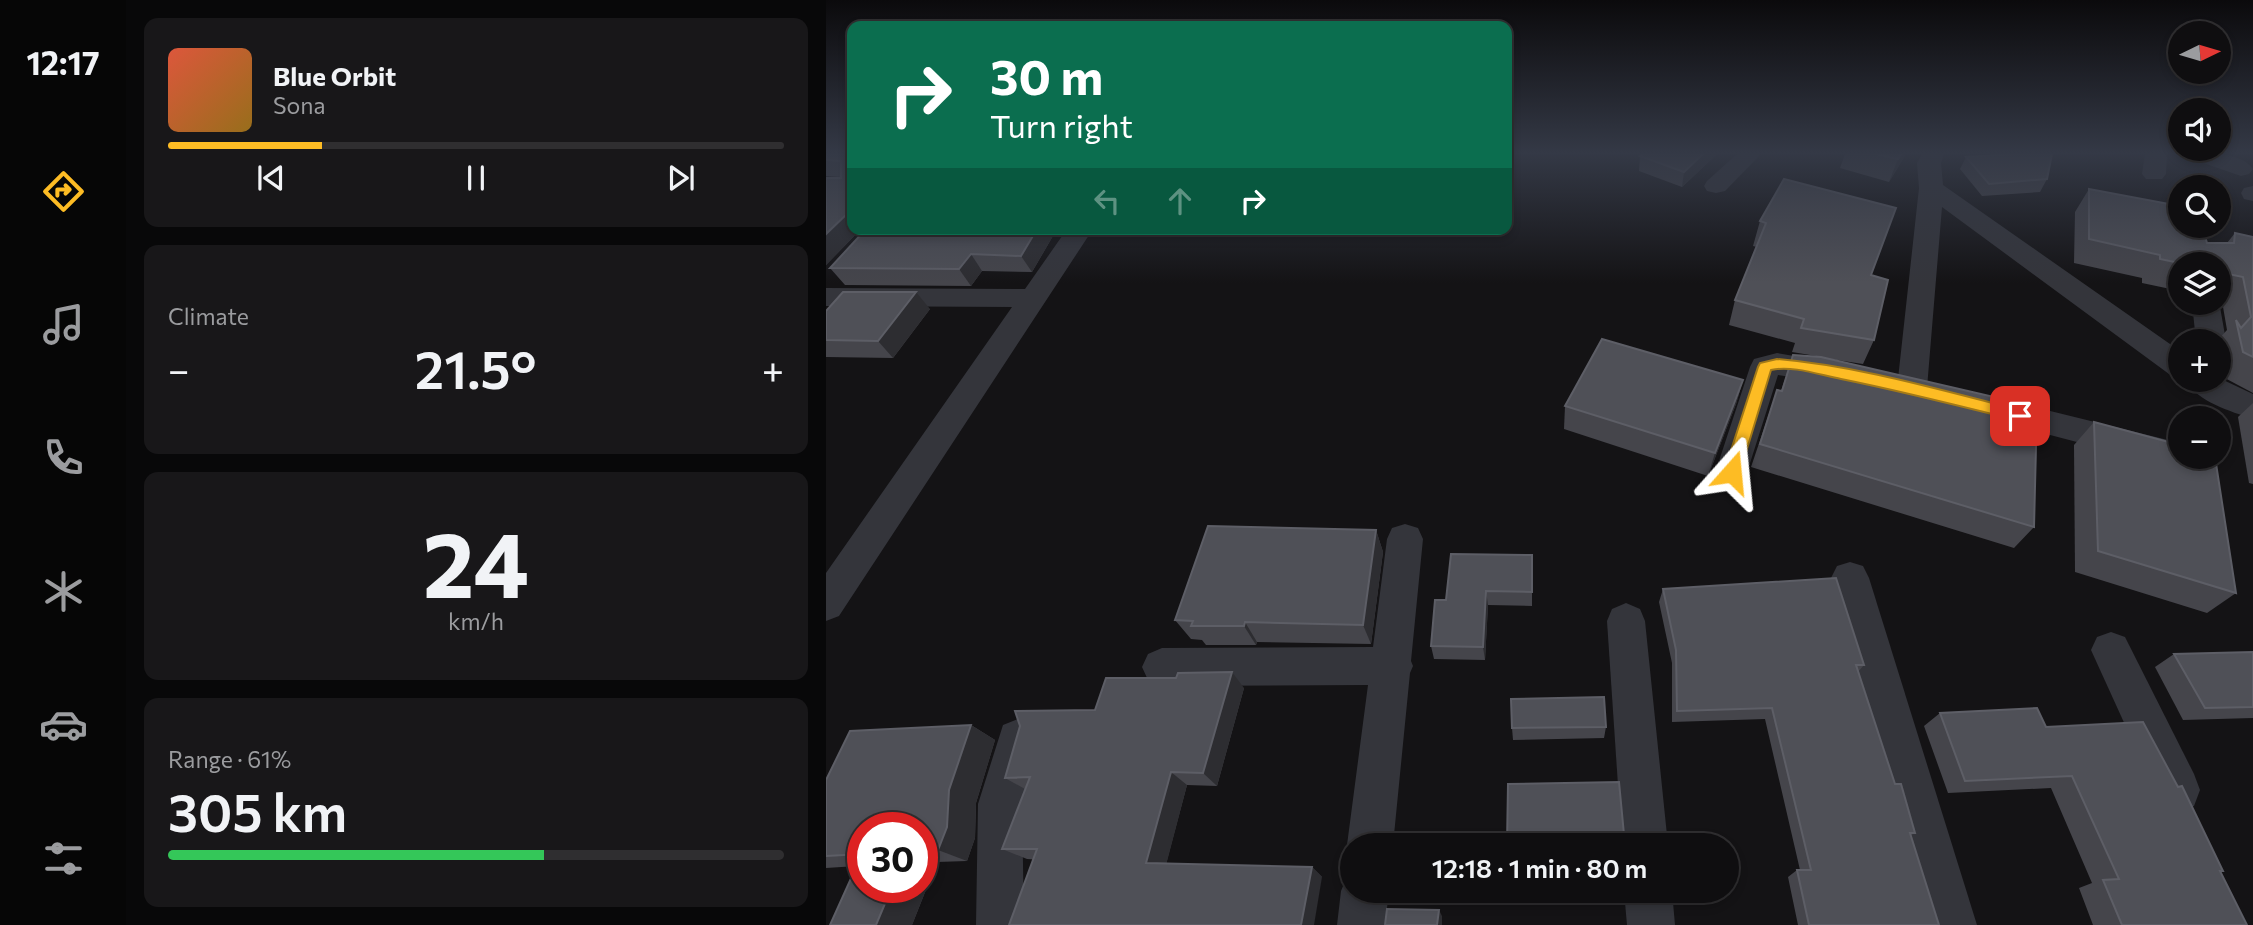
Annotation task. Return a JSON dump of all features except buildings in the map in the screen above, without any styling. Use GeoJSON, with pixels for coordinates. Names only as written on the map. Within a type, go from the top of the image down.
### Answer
{"type":"FeatureCollection","features":[{"type":"Feature","properties":{"kind":"street"},"geometry":{"type":"LineString","coordinates":[[1914,389],[1930,197]]}},
{"type":"Feature","properties":{"kind":"street"},"geometry":{"type":"LineString","coordinates":[[1944,197],[2168,357]]}},
{"type":"Feature","properties":{"kind":"street"},"geometry":{"type":"LineString","coordinates":[[826,604],[1076,235]]}},
{"type":"Feature","properties":{"kind":"street"},"geometry":{"type":"LineString","coordinates":[[829,286],[1033,298]]}},
{"type":"Feature","properties":{"kind":"street"},"geometry":{"type":"LineString","coordinates":[[1732,472],[1765,367],[1777,364],[1801,366],[1914,389],[2168,452]]}},
{"type":"Feature","properties":{"kind":"street"},"geometry":{"type":"LineString","coordinates":[[2213,393],[2253,407]]}},
{"type":"Feature","properties":{"kind":"street"},"geometry":{"type":"LineString","coordinates":[[1372,833],[1393,666],[1405,539]]}},
{"type":"Feature","properties":{"kind":"street"},"geometry":{"type":"LineString","coordinates":[[1850,578],[1954,925]]}},
{"type":"Feature","properties":{"kind":"street"},"geometry":{"type":"LineString","coordinates":[[1626,621],[1644,833]]}},
{"type":"Feature","properties":{"kind":"street"},"geometry":{"type":"LineString","coordinates":[[2111,650],[2194,825]]}},
{"type":"Feature","properties":{"kind":"street"},"geometry":{"type":"LineString","coordinates":[[1162,667],[1393,666]]}},
{"type":"Feature","properties":{"kind":"street"},"geometry":{"type":"LineString","coordinates":[[1000,925],[1000,804],[1017,740]]}},
{"type":"Feature","properties":{"kind":"street"},"geometry":{"type":"LineString","coordinates":[[1361,925],[1364,903]]}},
{"type":"Feature","properties":{"kind":"street"},"geometry":{"type":"LineString","coordinates":[[1649,903],[1651,925]]}},
{"type":"Feature","properties":{"kind":"route"},"geometry":{"type":"LineString","coordinates":[[1732,472],[1765,367],[1777,364],[1801,366],[1912,388],[2020,416]]}}]}
